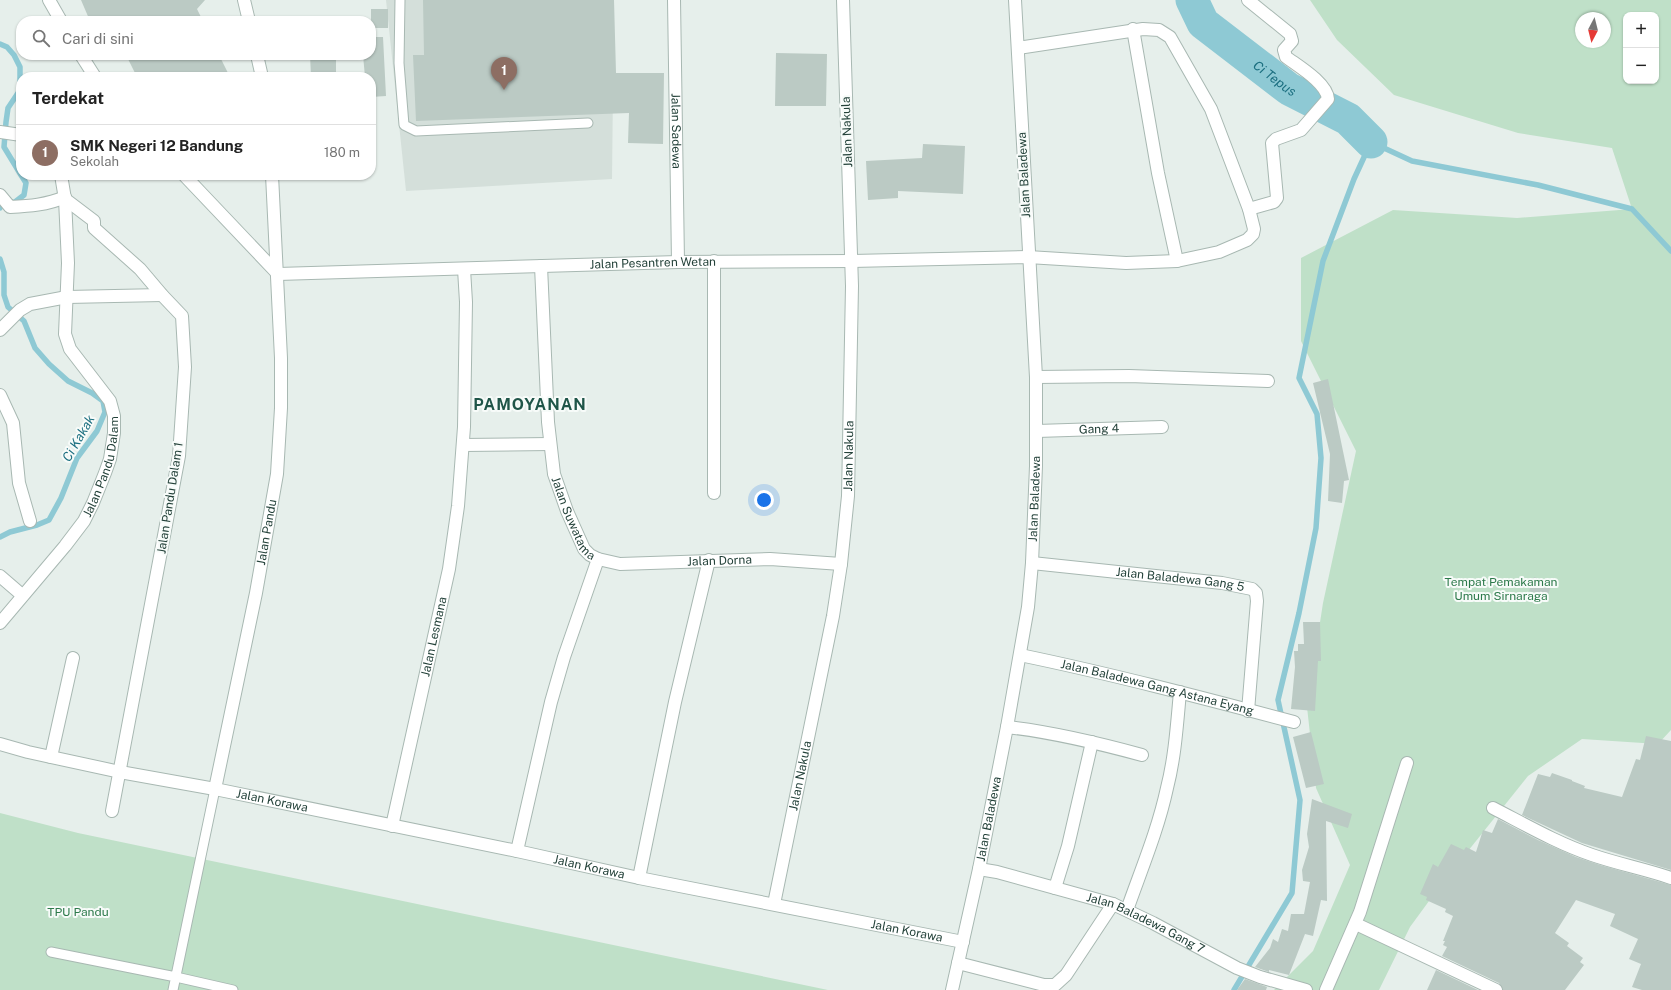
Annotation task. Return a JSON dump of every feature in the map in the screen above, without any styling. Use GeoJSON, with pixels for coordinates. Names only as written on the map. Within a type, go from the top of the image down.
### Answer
{"type":"FeatureCollection","features":[{"type":"Feature","properties":{"kind":"street"},"geometry":{"type":"LineString","coordinates":[[49,0],[58,16]]}},
{"type":"Feature","properties":{"kind":"street"},"geometry":{"type":"LineString","coordinates":[[244,0],[248,16]]}},
{"type":"Feature","properties":{"kind":"street","name":"Jalan Sadewa"},"geometry":{"type":"LineString","coordinates":[[674,0],[678,262]]}},
{"type":"Feature","properties":{"kind":"street","name":"Jalan Nakula"},"geometry":{"type":"LineString","coordinates":[[774,904],[832,624],[841,564],[848,496],[852,260],[843,0]]}},
{"type":"Feature","properties":{"kind":"street","name":"Jalan Baladewa"},"geometry":{"type":"LineString","coordinates":[[952,990],[964,942],[1007,727],[1028,607],[1032,563],[1037,431],[1036,378],[1028,257],[1015,0]]}},
{"type":"Feature","properties":{"kind":"street"},"geometry":{"type":"LineString","coordinates":[[1248,0],[1290,34],[1292,41],[1284,50],[1286,57],[1314,78],[1328,94],[1328,100],[1301,130],[1276,139],[1272,143],[1277,198],[1274,202],[1249,210]]}},
{"type":"Feature","properties":{"kind":"street"},"geometry":{"type":"LineString","coordinates":[[1134,29],[1158,173],[1177,261]]}},
{"type":"Feature","properties":{"kind":"street","name":"Jalan Pesantren Wetan"},"geometry":{"type":"LineString","coordinates":[[278,274],[714,261],[1028,257],[1126,263],[1177,261],[1219,252],[1247,240],[1253,234],[1254,230],[1249,210],[1211,108],[1170,37],[1160,30],[1134,29],[1018,48]]}},
{"type":"Feature","properties":{"kind":"street"},"geometry":{"type":"LineString","coordinates":[[84,60],[92,72]]}},
{"type":"Feature","properties":{"kind":"street"},"geometry":{"type":"LineString","coordinates":[[258,60],[261,72]]}},
{"type":"Feature","properties":{"kind":"street"},"geometry":{"type":"LineString","coordinates":[[0,132],[16,135]]}},
{"type":"Feature","properties":{"kind":"street","name":"Jalan Pandu Dalam"},"geometry":{"type":"LineString","coordinates":[[0,623],[65,546],[84,521],[100,486],[113,446],[115,426],[113,407],[110,400],[70,349],[65,334],[68,263],[65,198],[62,180]]}},
{"type":"Feature","properties":{"kind":"street"},"geometry":{"type":"LineString","coordinates":[[189,180],[278,274]]}},
{"type":"Feature","properties":{"kind":"street","name":"Jalan Pandu"},"geometry":{"type":"LineString","coordinates":[[215,789],[256,593],[277,474],[281,408],[281,358],[272,180]]}},
{"type":"Feature","properties":{"kind":"street"},"geometry":{"type":"LineString","coordinates":[[5,201],[41,205],[65,198]]}},
{"type":"Feature","properties":{"kind":"street","name":"Jalan Pandu Dalam 1"},"geometry":{"type":"LineString","coordinates":[[65,198],[94,221],[94,228],[140,269],[182,316],[185,367],[179,456],[112,811]]}},
{"type":"Feature","properties":{"kind":"street"},"geometry":{"type":"LineString","coordinates":[[714,261],[714,494]]}},
{"type":"Feature","properties":{"kind":"street","name":"Jalan Suwatama"},"geometry":{"type":"LineString","coordinates":[[517,851],[551,702],[564,658],[598,559],[590,555],[584,549],[567,511],[554,474],[550,444],[541,266]]}},
{"type":"Feature","properties":{"kind":"street","name":"Jalan Lesmana"},"geometry":{"type":"LineString","coordinates":[[392,826],[449,569],[458,506],[463,445],[466,302],[464,269]]}},
{"type":"Feature","properties":{"kind":"street"},"geometry":{"type":"LineString","coordinates":[[0,330],[20,310],[30,304],[67,297],[162,295]]}},
{"type":"Feature","properties":{"kind":"street"},"geometry":{"type":"LineString","coordinates":[[1036,378],[1129,376],[1268,381]]}},
{"type":"Feature","properties":{"kind":"street"},"geometry":{"type":"LineString","coordinates":[[0,395],[13,423],[19,482],[30,521]]}},
{"type":"Feature","properties":{"kind":"street","name":"Gang 4"},"geometry":{"type":"LineString","coordinates":[[1037,431],[1162,427]]}},
{"type":"Feature","properties":{"kind":"street"},"geometry":{"type":"LineString","coordinates":[[463,445],[550,444]]}},
{"type":"Feature","properties":{"kind":"street","name":"Jalan Dorna"},"geometry":{"type":"LineString","coordinates":[[598,559],[620,564],[770,559],[841,564]]}},
{"type":"Feature","properties":{"kind":"street"},"geometry":{"type":"LineString","coordinates":[[639,878],[675,702],[709,560]]}},
{"type":"Feature","properties":{"kind":"street","name":"Jalan Baladewa Gang 5"},"geometry":{"type":"LineString","coordinates":[[1032,563],[1222,582],[1252,589],[1256,593],[1257,601],[1248,711]]}},
{"type":"Feature","properties":{"kind":"street"},"geometry":{"type":"LineString","coordinates":[[0,576],[22,596]]}},
{"type":"Feature","properties":{"kind":"street","name":"Jalan Baladewa Gang Astana Eyang"},"geometry":{"type":"LineString","coordinates":[[1020,655],[1180,692],[1294,722]]}},
{"type":"Feature","properties":{"kind":"street"},"geometry":{"type":"LineString","coordinates":[[51,757],[73,658]]}},
{"type":"Feature","properties":{"kind":"street"},"geometry":{"type":"LineString","coordinates":[[1127,910],[1149,849],[1167,789],[1172,762],[1180,692]]}},
{"type":"Feature","properties":{"kind":"street"},"geometry":{"type":"LineString","coordinates":[[1007,727],[1032,730],[1092,742],[1142,755]]}},
{"type":"Feature","properties":{"kind":"street"},"geometry":{"type":"LineString","coordinates":[[1055,888],[1070,838],[1092,742]]}},
{"type":"Feature","properties":{"kind":"street"},"geometry":{"type":"LineString","coordinates":[[0,744],[13,749],[120,772],[215,789]]}},
{"type":"Feature","properties":{"kind":"street"},"geometry":{"type":"LineString","coordinates":[[1326,990],[1356,924],[1407,763]]}},
{"type":"Feature","properties":{"kind":"street","name":"Jalan Korawa"},"geometry":{"type":"LineString","coordinates":[[215,789],[517,851],[639,878],[964,942]]}},
{"type":"Feature","properties":{"kind":"street"},"geometry":{"type":"LineString","coordinates":[[1493,808],[1553,840],[1593,856],[1650,870],[1671,878]]}},
{"type":"Feature","properties":{"kind":"street","name":"Jalan Baladewa Gang 7"},"geometry":{"type":"LineString","coordinates":[[979,869],[997,872],[1112,904],[1200,947],[1237,968],[1260,977],[1306,990]]}},
{"type":"Feature","properties":{"kind":"street"},"geometry":{"type":"LineString","coordinates":[[958,963],[1044,985],[1055,985],[1066,975],[1112,904]]}},
{"type":"Feature","properties":{"kind":"street"},"geometry":{"type":"LineString","coordinates":[[1356,924],[1496,990]]}},
{"type":"Feature","properties":{"kind":"lane"},"geometry":{"type":"LineString","coordinates":[[400,0],[399,63],[404,125],[416,131],[588,123]]}},
{"type":"Feature","properties":{"kind":"lane"},"geometry":{"type":"LineString","coordinates":[[173,990],[215,789]]}},
{"type":"Feature","properties":{"kind":"lane"},"geometry":{"type":"LineString","coordinates":[[51,952],[233,990]]}},
{"type":"Feature","properties":{"kind":"shaded area"},"geometry":{"type":"Polygon","coordinates":[[[386,0],[614,0],[612,179],[406,191],[386,0]]]}},
{"type":"Feature","properties":{"kind":"green space","name":"Tempat Pemakaman Umum Sirnaraga"},"geometry":{"type":"Polygon","coordinates":[[[1310,0],[1671,0],[1671,730],[1658,744],[1582,739],[1528,776],[1440,886],[1410,927],[1379,990],[1274,990],[1313,951],[1350,865],[1316,788],[1307,707],[1323,603],[1356,451],[1301,341],[1301,258],[1393,210],[1517,218],[1632,209],[1612,148],[1518,133],[1394,95],[1337,40],[1310,0]]]}},
{"type":"Feature","properties":{"kind":"green space","name":"TPU Pandu"},"geometry":{"type":"Polygon","coordinates":[[[0,813],[78,833],[828,990],[0,990],[0,813]]]}},
{"type":"Feature","properties":{"kind":"building"},"geometry":{"type":"Polygon","coordinates":[[[81,0],[205,0],[197,9],[200,16],[88,16],[81,0]]]}},
{"type":"Feature","properties":{"kind":"building"},"geometry":{"type":"Polygon","coordinates":[[[423,0],[614,0],[616,73],[664,73],[663,144],[628,143],[629,113],[416,121],[413,55],[424,55],[423,0]]]}},
{"type":"Feature","properties":{"kind":"building"},"geometry":{"type":"Polygon","coordinates":[[[371,9],[388,9],[388,28],[376,28],[376,16],[371,16],[371,9]]]}},
{"type":"Feature","properties":{"kind":"building"},"geometry":{"type":"Polygon","coordinates":[[[376,37],[383,37],[386,96],[376,97],[376,72],[365,72],[363,60],[376,60],[376,37]]]}},
{"type":"Feature","properties":{"kind":"building"},"geometry":{"type":"Polygon","coordinates":[[[776,53],[827,54],[826,106],[775,106],[776,53]]]}},
{"type":"Feature","properties":{"kind":"building"},"geometry":{"type":"Polygon","coordinates":[[[128,60],[222,60],[228,72],[134,72],[128,60]]]}},
{"type":"Feature","properties":{"kind":"building"},"geometry":{"type":"Polygon","coordinates":[[[310,60],[336,60],[336,72],[311,72],[310,60]]]}},
{"type":"Feature","properties":{"kind":"building"},"geometry":{"type":"Polygon","coordinates":[[[923,144],[965,146],[963,194],[898,191],[898,198],[868,200],[866,161],[922,158],[923,144]]]}},
{"type":"Feature","properties":{"kind":"building"},"geometry":{"type":"Polygon","coordinates":[[[1328,379],[1349,480],[1344,481],[1342,503],[1328,501],[1330,454],[1313,383],[1328,379]]]}},
{"type":"Feature","properties":{"kind":"building"},"geometry":{"type":"Polygon","coordinates":[[[1534,577],[1552,584],[1547,597],[1529,591],[1534,577]]]}},
{"type":"Feature","properties":{"kind":"building"},"geometry":{"type":"Polygon","coordinates":[[[1303,622],[1320,622],[1321,661],[1318,661],[1315,711],[1291,709],[1295,667],[1294,651],[1298,651],[1298,644],[1304,644],[1303,622]]]}},
{"type":"Feature","properties":{"kind":"building"},"geometry":{"type":"Polygon","coordinates":[[[1311,732],[1324,784],[1306,788],[1293,737],[1311,732]]]}},
{"type":"Feature","properties":{"kind":"building"},"geometry":{"type":"Polygon","coordinates":[[[1646,736],[1671,741],[1671,870],[1582,843],[1522,815],[1538,774],[1550,777],[1552,773],[1585,786],[1584,788],[1622,797],[1636,759],[1640,760],[1646,736]]]}},
{"type":"Feature","properties":{"kind":"building"},"geometry":{"type":"Polygon","coordinates":[[[1312,799],[1352,814],[1348,828],[1326,821],[1327,901],[1321,900],[1313,936],[1305,934],[1289,975],[1269,970],[1269,972],[1255,967],[1270,948],[1273,939],[1278,942],[1282,929],[1288,931],[1291,914],[1304,914],[1310,882],[1303,881],[1302,870],[1309,847],[1307,834],[1312,799]]]}},
{"type":"Feature","properties":{"kind":"building"},"geometry":{"type":"Polygon","coordinates":[[[1498,819],[1538,840],[1576,857],[1671,885],[1671,990],[1642,990],[1632,987],[1641,964],[1629,959],[1638,939],[1610,926],[1615,914],[1576,900],[1555,933],[1569,943],[1567,946],[1583,958],[1580,962],[1584,965],[1565,990],[1503,990],[1499,983],[1442,956],[1447,947],[1443,945],[1445,941],[1443,941],[1453,916],[1445,912],[1446,909],[1426,900],[1427,897],[1420,894],[1433,864],[1438,867],[1451,844],[1464,850],[1466,847],[1476,852],[1483,830],[1492,833],[1498,819]]]}},
{"type":"Feature","properties":{"kind":"building"},"geometry":{"type":"Polygon","coordinates":[[[1436,970],[1478,990],[1427,990],[1436,970]]]}},
{"type":"Feature","properties":{"kind":"building"},"geometry":{"type":"Polygon","coordinates":[[[1245,979],[1267,987],[1266,990],[1237,990],[1245,979]]]}},
{"type":"Feature","properties":{"kind":"waterway","name":"Ci Tepus"},"geometry":{"type":"LineString","coordinates":[[1192,0],[1203,23],[1289,89],[1348,119],[1371,142]]}},
{"type":"Feature","properties":{"kind":"waterway","name":"Ci Kakak"},"geometry":{"type":"LineString","coordinates":[[0,44],[7,47],[16,59]]}},
{"type":"Feature","properties":{"kind":"waterway","name":"Ci Kakak"},"geometry":{"type":"LineString","coordinates":[[16,60],[20,67],[20,72]]}},
{"type":"Feature","properties":{"kind":"waterway","name":"Ci Kakak"},"geometry":{"type":"LineString","coordinates":[[16,96],[8,108],[4,147],[16,167]]}},
{"type":"Feature","properties":{"kind":"waterway"},"geometry":{"type":"LineString","coordinates":[[1234,990],[1292,893],[1300,800],[1278,700],[1299,613],[1316,528],[1321,458],[1317,414],[1299,378],[1323,261],[1354,179],[1371,142],[1412,161],[1538,185],[1632,209],[1671,251]]}},
{"type":"Feature","properties":{"kind":"waterway","name":"Ci Kakak"},"geometry":{"type":"LineString","coordinates":[[0,208],[1,204],[15,202],[24,195],[26,183],[24,180]]}},
{"type":"Feature","properties":{"kind":"waterway","name":"Ci Kakak"},"geometry":{"type":"LineString","coordinates":[[0,259],[4,272],[4,295],[8,307],[24,321],[35,348],[49,364],[68,381],[92,393],[103,401],[105,412],[97,431],[77,458],[61,498],[49,520],[37,525],[10,532],[0,537]]}},
{"type":"Feature","properties":{"kind":"place","name":"SMK Negeri 12 Bandung"},"geometry":{"type":"Point","coordinates":[504,90]}},
{"type":"Feature","properties":{"kind":"district","name":"PAMOYANAN"},"geometry":{"type":"Point","coordinates":[530,404]}}]}
